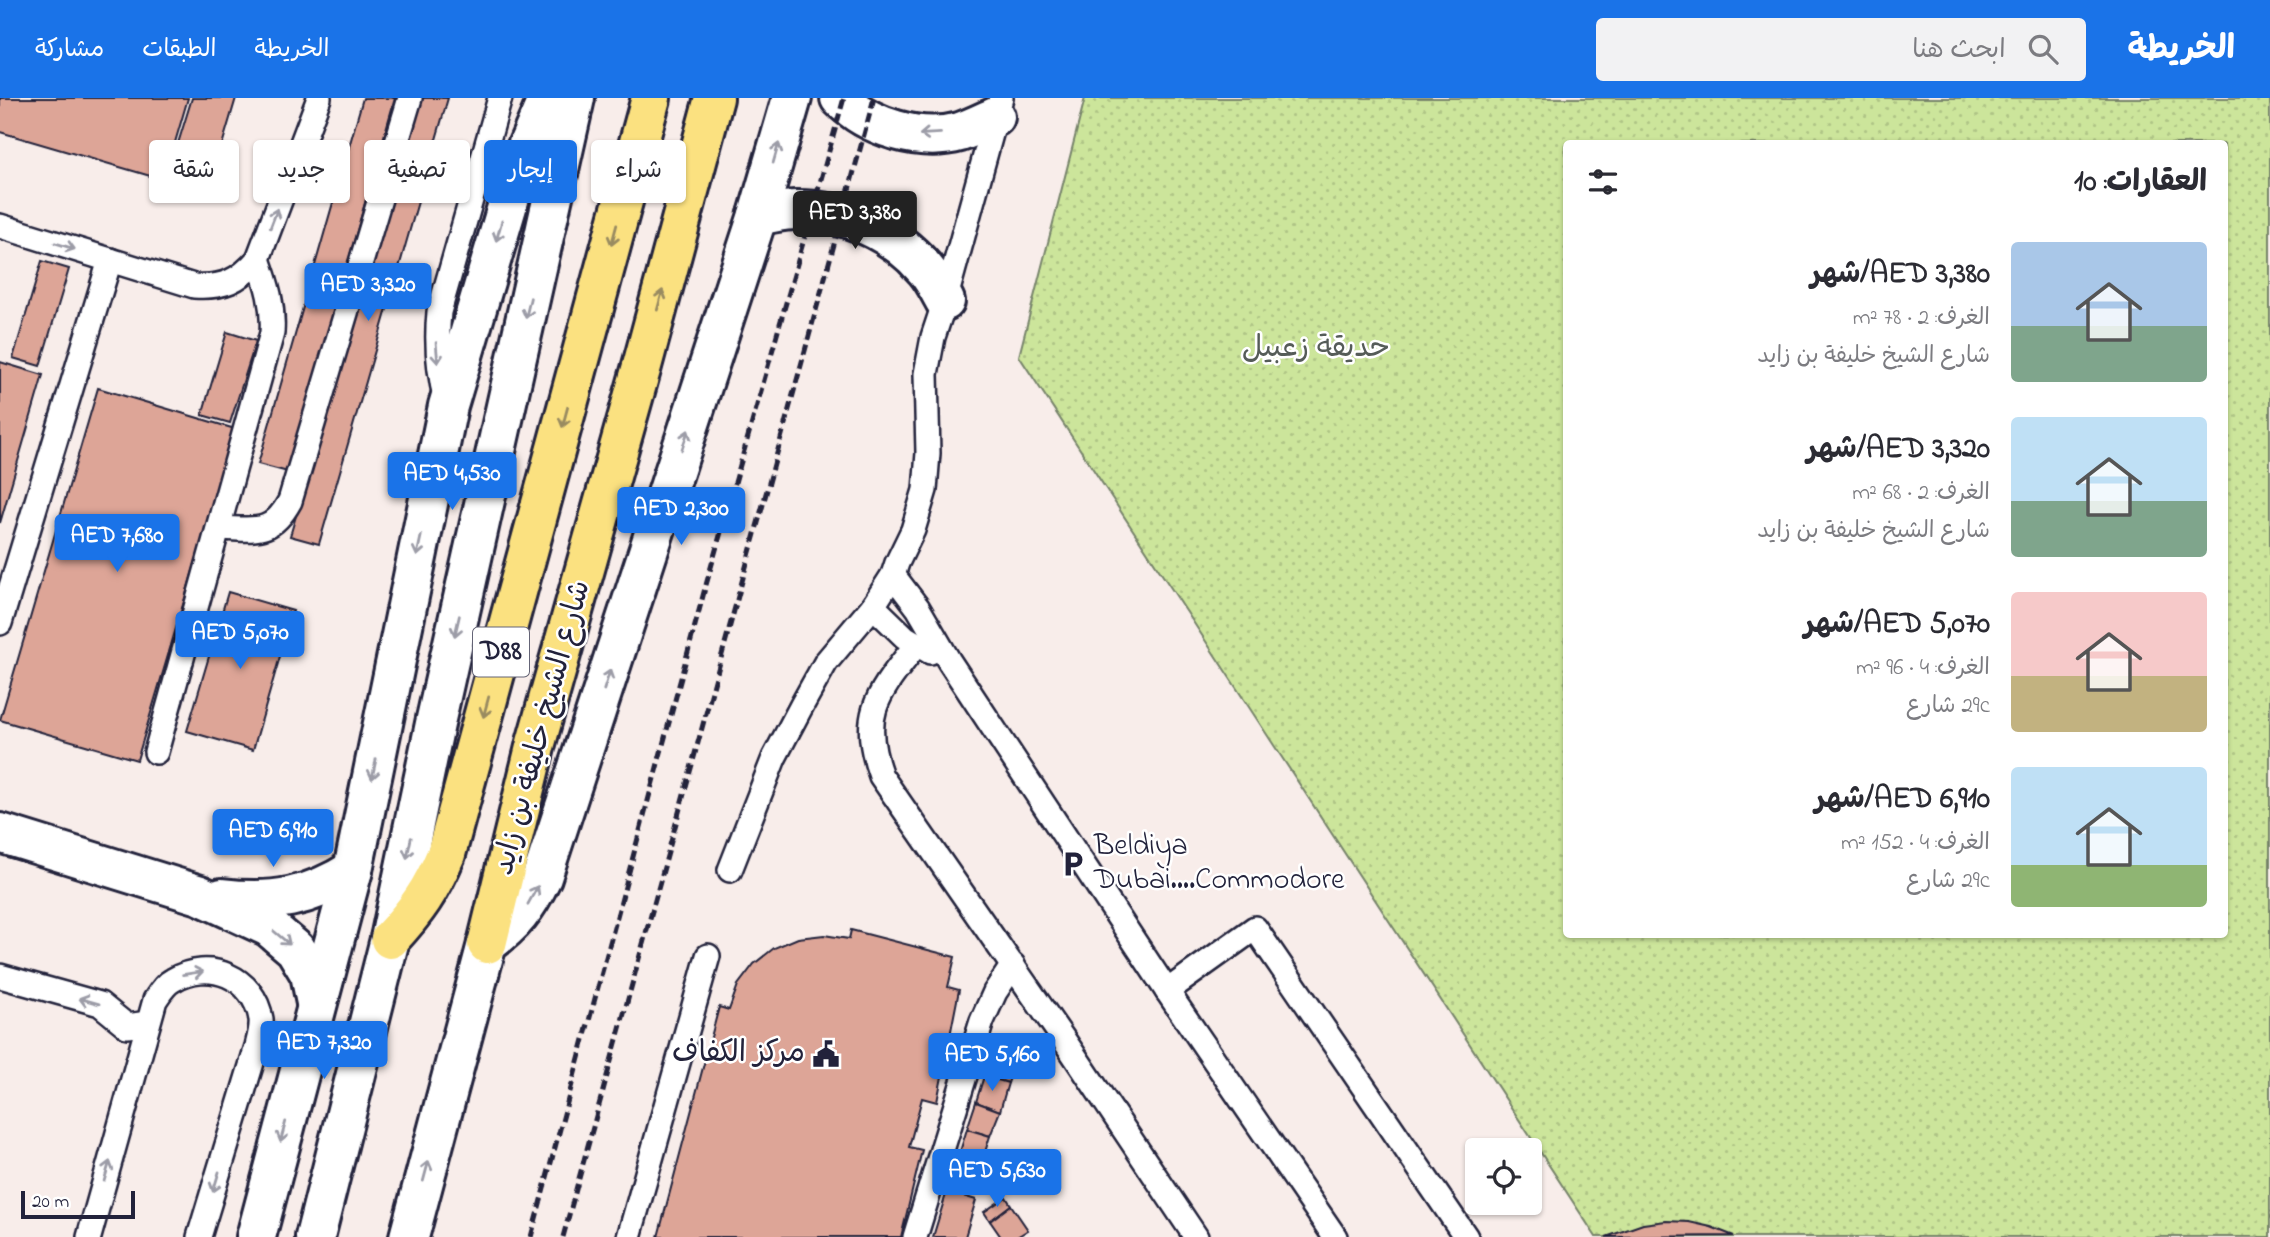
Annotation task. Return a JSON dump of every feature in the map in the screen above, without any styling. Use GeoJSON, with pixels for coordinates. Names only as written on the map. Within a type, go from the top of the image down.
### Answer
{"type":"FeatureCollection","features":[{"type":"Feature","properties":{"kind":"main road"},"geometry":{"type":"LineString","coordinates":[[256,1237],[353,870],[448,406],[517,174],[548,98]]}},
{"type":"Feature","properties":{"kind":"main road"},"geometry":{"type":"LineString","coordinates":[[390,939],[436,719],[575,98]]}},
{"type":"Feature","properties":{"kind":"main road","name":"شارع الشيخ خليفة بن زايد"},"geometry":{"type":"LineString","coordinates":[[316,1237],[390,939],[415,912],[434,884],[446,854],[651,98]]}},
{"type":"Feature","properties":{"kind":"main road","name":"شارع الشيخ خليفة بن زايد"},"geometry":{"type":"LineString","coordinates":[[409,1237],[487,944],[536,743],[714,98]]}},
{"type":"Feature","properties":{"kind":"main road"},"geometry":{"type":"LineString","coordinates":[[487,944],[509,927],[522,912],[542,877],[758,215],[792,98]]}},
{"type":"Feature","properties":{"kind":"main road"},"geometry":{"type":"LineString","coordinates":[[840,98],[849,108],[883,127],[921,135],[959,132],[998,107]]}},
{"type":"Feature","properties":{"kind":"main road"},"geometry":{"type":"LineString","coordinates":[[758,215],[795,210],[832,213],[867,224],[899,243],[925,269],[945,301]]}},
{"type":"Feature","properties":{"kind":"main road"},"geometry":{"type":"LineString","coordinates":[[5,840],[200,895],[236,900],[273,899],[310,893],[353,870]]}},
{"type":"Feature","properties":{"kind":"main road"},"geometry":{"type":"LineString","coordinates":[[200,895],[269,927],[295,949],[310,974],[316,1003]]}},
{"type":"Feature","properties":{"kind":"lane"},"geometry":{"type":"LineString","coordinates":[[0,226],[194,286],[212,287],[230,282],[246,273],[258,259],[319,98]]}},
{"type":"Feature","properties":{"kind":"lane"},"geometry":{"type":"LineString","coordinates":[[219,528],[263,529],[281,518],[290,501],[410,98]]}},
{"type":"Feature","properties":{"kind":"lane"},"geometry":{"type":"LineString","coordinates":[[448,406],[439,375],[439,312],[500,98]]}},
{"type":"Feature","properties":{"kind":"lane"},"geometry":{"type":"LineString","coordinates":[[730,870],[774,758],[802,705],[826,662],[873,606],[893,576],[913,530],[926,490],[926,374],[933,337],[998,107]]}},
{"type":"Feature","properties":{"kind":"lane"},"geometry":{"type":"LineString","coordinates":[[156,752],[272,332],[274,314],[258,259]]}},
{"type":"Feature","properties":{"kind":"lane"},"geometry":{"type":"LineString","coordinates":[[0,623],[110,260]]}},
{"type":"Feature","properties":{"kind":"lane"},"geometry":{"type":"LineString","coordinates":[[893,576],[918,608],[949,661],[1167,991],[1335,1237]]}},
{"type":"Feature","properties":{"kind":"lane"},"geometry":{"type":"LineString","coordinates":[[873,606],[893,628],[916,645],[949,661]]}},
{"type":"Feature","properties":{"kind":"lane"},"geometry":{"type":"LineString","coordinates":[[916,645],[883,687],[874,707],[870,731],[873,754],[881,776],[1013,965],[1196,1237]]}},
{"type":"Feature","properties":{"kind":"lane"},"geometry":{"type":"LineString","coordinates":[[1167,991],[1255,928],[1466,1237]]}},
{"type":"Feature","properties":{"kind":"lane"},"geometry":{"type":"LineString","coordinates":[[629,1237],[708,957]]}},
{"type":"Feature","properties":{"kind":"lane"},"geometry":{"type":"LineString","coordinates":[[915,1237],[982,1021],[995,992],[1013,965]]}},
{"type":"Feature","properties":{"kind":"lane"},"geometry":{"type":"LineString","coordinates":[[89,1237],[155,1000],[170,981],[192,970],[222,973],[239,980],[255,999],[261,1022],[257,1046],[199,1237]]}},
{"type":"Feature","properties":{"kind":"lane"},"geometry":{"type":"LineString","coordinates":[[0,976],[100,1004],[127,1026],[148,1023]]}},
{"type":"Feature","properties":{"kind":"green space","name":"حديقة زعبيل"},"geometry":{"type":"Polygon","coordinates":[[[1085,98],[2270,98],[2270,1237],[1596,1237],[1542,1155],[1542,1138],[1531,1138],[1019,356],[1085,98]]]}},
{"type":"Feature","properties":{"kind":"building"},"geometry":{"type":"Polygon","coordinates":[[[0,98],[188,98],[176,140],[149,140],[149,176],[0,132],[0,98]]]}},
{"type":"Feature","properties":{"kind":"building"},"geometry":{"type":"Polygon","coordinates":[[[192,98],[236,98],[224,140],[179,140],[192,98]]]}},
{"type":"Feature","properties":{"kind":"building"},"geometry":{"type":"Polygon","coordinates":[[[363,98],[395,98],[383,140],[364,140],[365,203],[288,472],[258,464],[333,203],[350,203],[350,143],[363,98]]]}},
{"type":"Feature","properties":{"kind":"building"},"geometry":{"type":"Polygon","coordinates":[[[420,98],[448,98],[436,140],[408,140],[420,98]]]}},
{"type":"Feature","properties":{"kind":"building"},"geometry":{"type":"Polygon","coordinates":[[[389,203],[418,203],[319,544],[290,536],[389,203]]]}},
{"type":"Feature","properties":{"kind":"building"},"geometry":{"type":"Polygon","coordinates":[[[42,261],[69,269],[40,366],[13,358],[42,261]]]}},
{"type":"Feature","properties":{"kind":"building"},"geometry":{"type":"Polygon","coordinates":[[[227,332],[256,341],[230,423],[202,415],[227,332]]]}},
{"type":"Feature","properties":{"kind":"building"},"geometry":{"type":"Polygon","coordinates":[[[0,362],[43,375],[0,523],[0,362]]]}},
{"type":"Feature","properties":{"kind":"building"},"geometry":{"type":"Polygon","coordinates":[[[98,388],[235,429],[137,760],[0,720],[98,388]]]}},
{"type":"Feature","properties":{"kind":"building"},"geometry":{"type":"Polygon","coordinates":[[[228,592],[293,611],[253,750],[187,731],[228,592]]]}},
{"type":"Feature","properties":{"kind":"building","name":"مركز الكفاف"},"geometry":{"type":"Polygon","coordinates":[[[851,930],[955,957],[948,987],[959,990],[937,1102],[922,1098],[909,1147],[922,1150],[901,1237],[658,1237],[719,1007],[729,1010],[738,985],[754,964],[774,948],[798,938],[824,935],[849,939],[851,930]]]}},
{"type":"Feature","properties":{"kind":"building"},"geometry":{"type":"Polygon","coordinates":[[[993,1048],[1018,1056],[1008,1083],[984,1076],[993,1048]]]}},
{"type":"Feature","properties":{"kind":"building"},"geometry":{"type":"Polygon","coordinates":[[[984,1076],[1008,1083],[1000,1111],[976,1102],[984,1076]]]}},
{"type":"Feature","properties":{"kind":"building"},"geometry":{"type":"Polygon","coordinates":[[[976,1102],[1000,1111],[990,1136],[967,1129],[976,1102]]]}},
{"type":"Feature","properties":{"kind":"building"},"geometry":{"type":"Polygon","coordinates":[[[967,1129],[990,1136],[981,1165],[958,1158],[967,1129]]]}},
{"type":"Feature","properties":{"kind":"building"},"geometry":{"type":"Polygon","coordinates":[[[958,1158],[981,1165],[974,1189],[950,1182],[958,1158]]]}},
{"type":"Feature","properties":{"kind":"building"},"geometry":{"type":"Polygon","coordinates":[[[947,1191],[976,1200],[965,1237],[933,1237],[947,1191]]]}},
{"type":"Feature","properties":{"kind":"building"},"geometry":{"type":"Polygon","coordinates":[[[1006,1197],[1011,1205],[990,1221],[984,1212],[1006,1197]]]}},
{"type":"Feature","properties":{"kind":"building"},"geometry":{"type":"Polygon","coordinates":[[[1011,1205],[1028,1230],[1017,1237],[1001,1237],[990,1221],[1011,1205]]]}},
{"type":"Feature","properties":{"kind":"building"},"geometry":{"type":"Polygon","coordinates":[[[1689,1222],[1734,1236],[1606,1237],[1643,1224],[1689,1222]]]}},
{"type":"Feature","properties":{"kind":"railway"},"geometry":{"type":"LineString","coordinates":[[531,1237],[704,592],[844,98]]}},
{"type":"Feature","properties":{"kind":"railway"},"geometry":{"type":"LineString","coordinates":[[563,1237],[874,98]]}},
{"type":"Feature","properties":{"kind":"place","name":"Beldiya Dubai....Commodore"},"geometry":{"type":"Point","coordinates":[1073,864]}},
{"type":"Feature","properties":{"kind":"place","name":"مركز الكفاف"},"geometry":{"type":"Point","coordinates":[826,1054]}}]}
